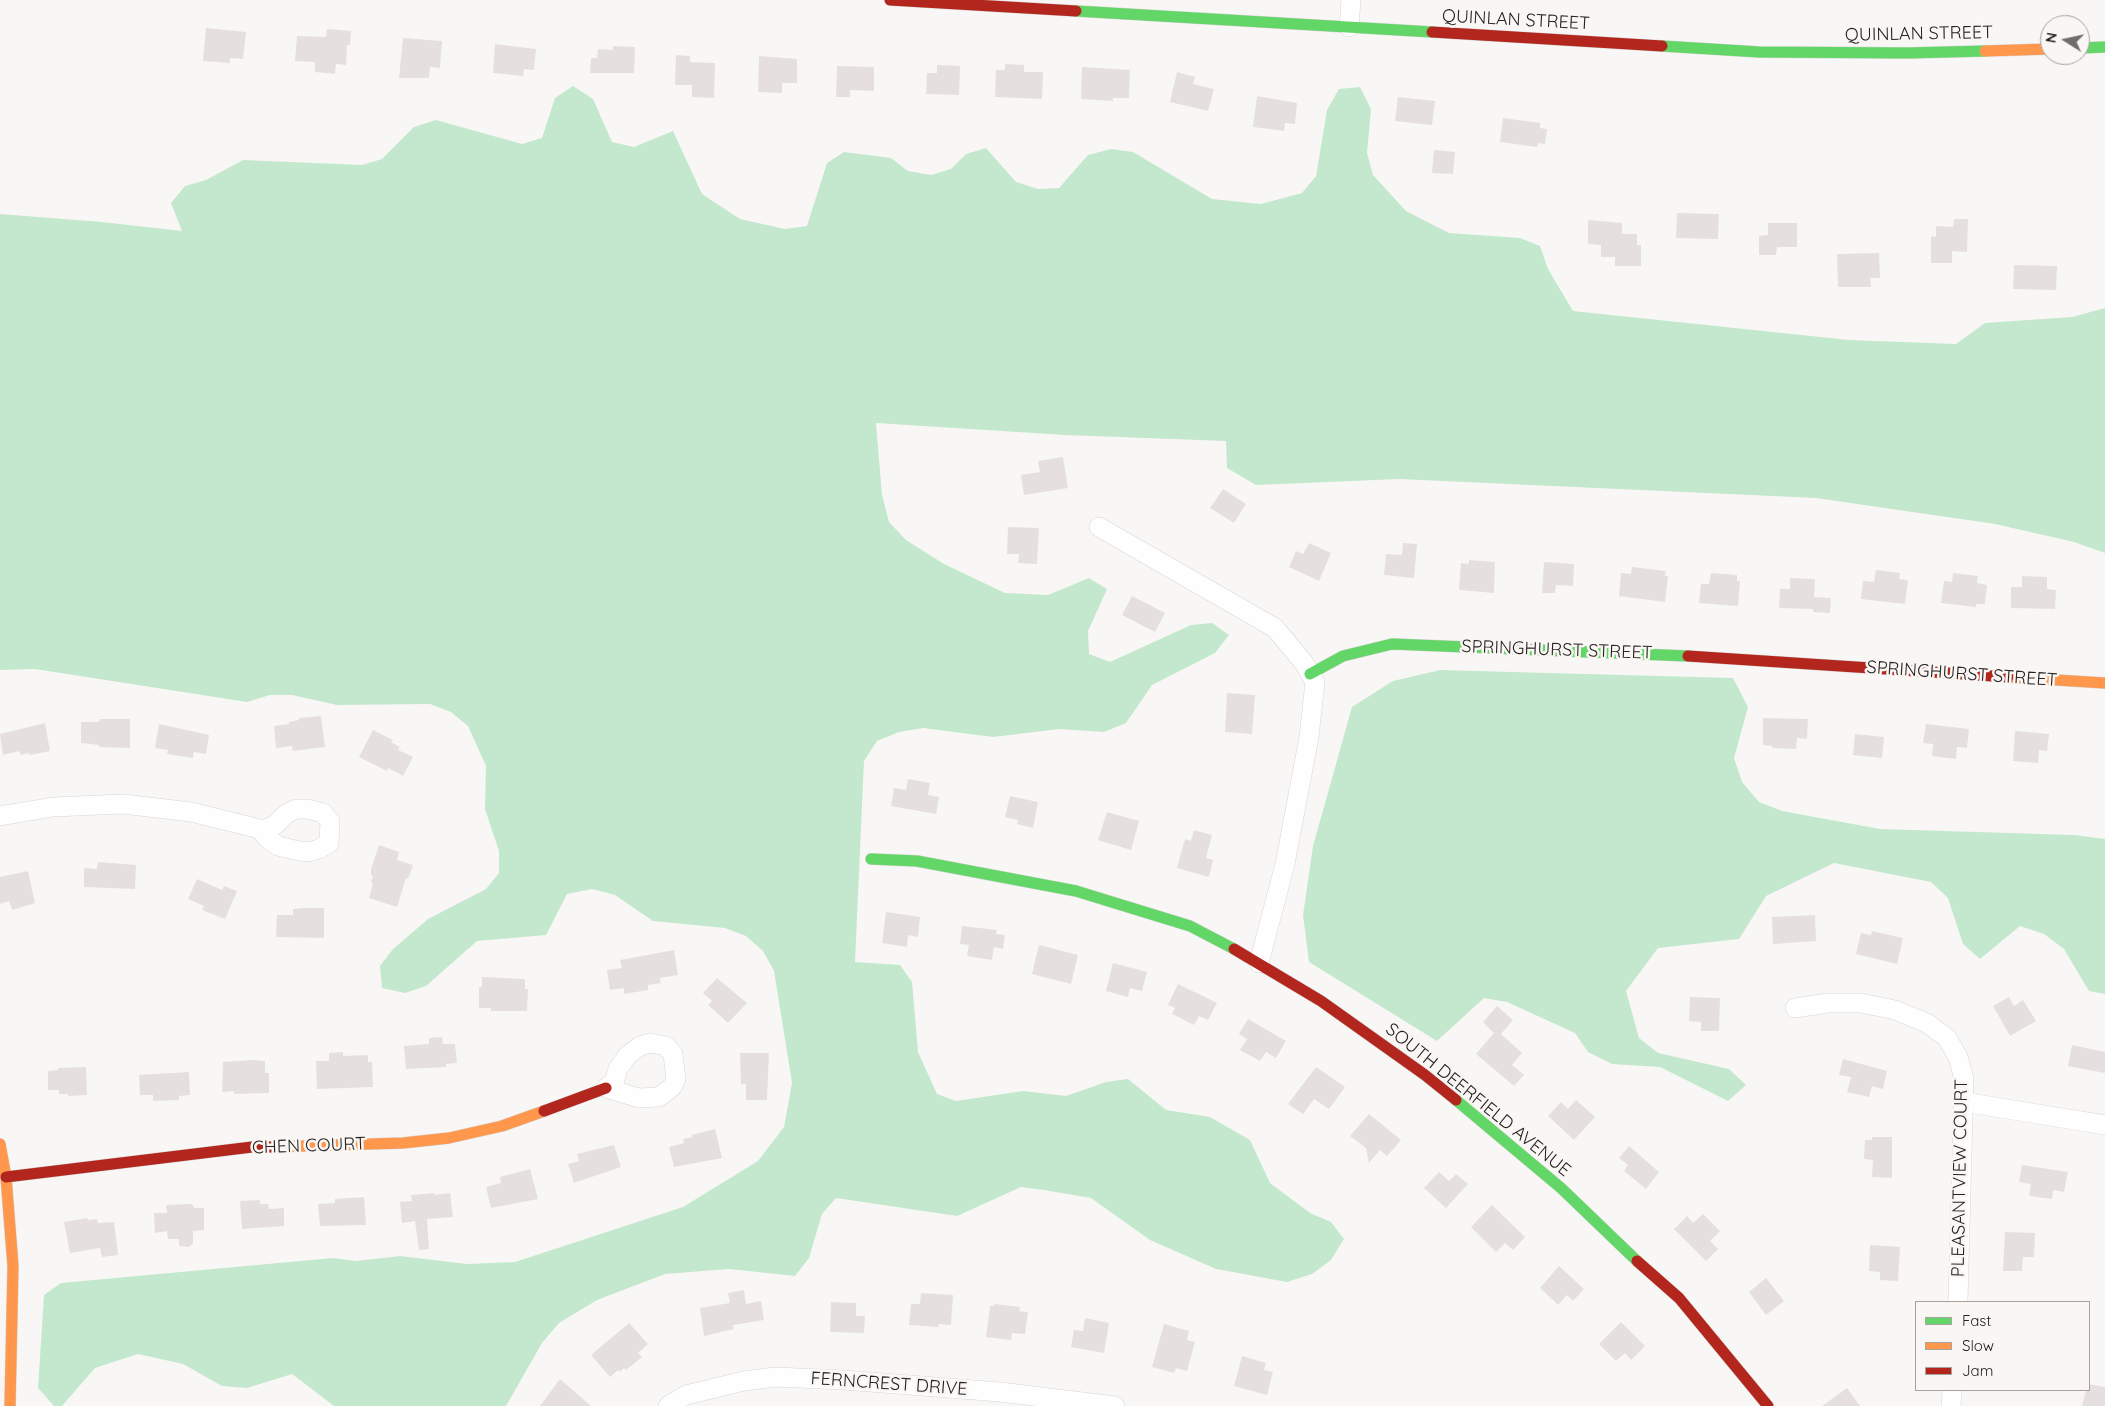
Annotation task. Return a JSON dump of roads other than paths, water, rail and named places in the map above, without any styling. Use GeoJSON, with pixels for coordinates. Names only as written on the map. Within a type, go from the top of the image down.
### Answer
{"type":"FeatureCollection","features":[{"type":"Feature","properties":{"kind":"street","name":"QUINLAN STREET"},"geometry":{"type":"LineString","coordinates":[[890,0],[1759,52],[1908,53],[2040,49]]}},
{"type":"Feature","properties":{"kind":"street"},"geometry":{"type":"LineString","coordinates":[[1349,27],[1351,0]]}},
{"type":"Feature","properties":{"kind":"street"},"geometry":{"type":"LineString","coordinates":[[2090,48],[2105,47]]}},
{"type":"Feature","properties":{"kind":"street"},"geometry":{"type":"LineString","coordinates":[[1099,528],[1275,628],[1304,663],[1315,682],[1309,737],[1285,864],[1260,963]]}},
{"type":"Feature","properties":{"kind":"street","name":"SPRINGHURST STREET"},"geometry":{"type":"LineString","coordinates":[[1310,674],[1343,656],[1392,644],[1660,654],[2105,683]]}},
{"type":"Feature","properties":{"kind":"street"},"geometry":{"type":"LineString","coordinates":[[0,816],[53,807],[123,804],[190,812],[260,829]]}},
{"type":"Feature","properties":{"kind":"street","name":"SOUTH DEERFIELD AVENUE"},"geometry":{"type":"LineString","coordinates":[[871,860],[917,861],[1076,891],[1190,926],[1260,963],[1321,1001],[1426,1075],[1561,1188],[1626,1251],[1679,1298],[1768,1406]]}},
{"type":"Feature","properties":{"kind":"street","name":"PLEASANTVIEW COURT"},"geometry":{"type":"LineString","coordinates":[[1795,1008],[1828,1003],[1861,1003],[1894,1010],[1927,1023],[1947,1038],[1958,1057],[1964,1079],[1958,1301]]}},
{"type":"Feature","properties":{"kind":"street","name":"CHEN COURT"},"geometry":{"type":"LineString","coordinates":[[6,1177],[252,1147],[403,1144],[450,1138],[502,1126],[606,1088]]}},
{"type":"Feature","properties":{"kind":"street"},"geometry":{"type":"LineString","coordinates":[[1964,1102],[2105,1125]]}},
{"type":"Feature","properties":{"kind":"street"},"geometry":{"type":"LineString","coordinates":[[0,1144],[6,1177],[12,1266],[13,1320],[10,1406]]}},
{"type":"Feature","properties":{"kind":"street","name":"FERNCREST DRIVE"},"geometry":{"type":"LineString","coordinates":[[668,1406],[686,1395],[744,1380],[775,1377],[844,1380],[1000,1392],[1115,1406]]}},
{"type":"Feature","properties":{"kind":"street"},"geometry":{"type":"LineString","coordinates":[[1951,1406],[1952,1391]]}}]}
